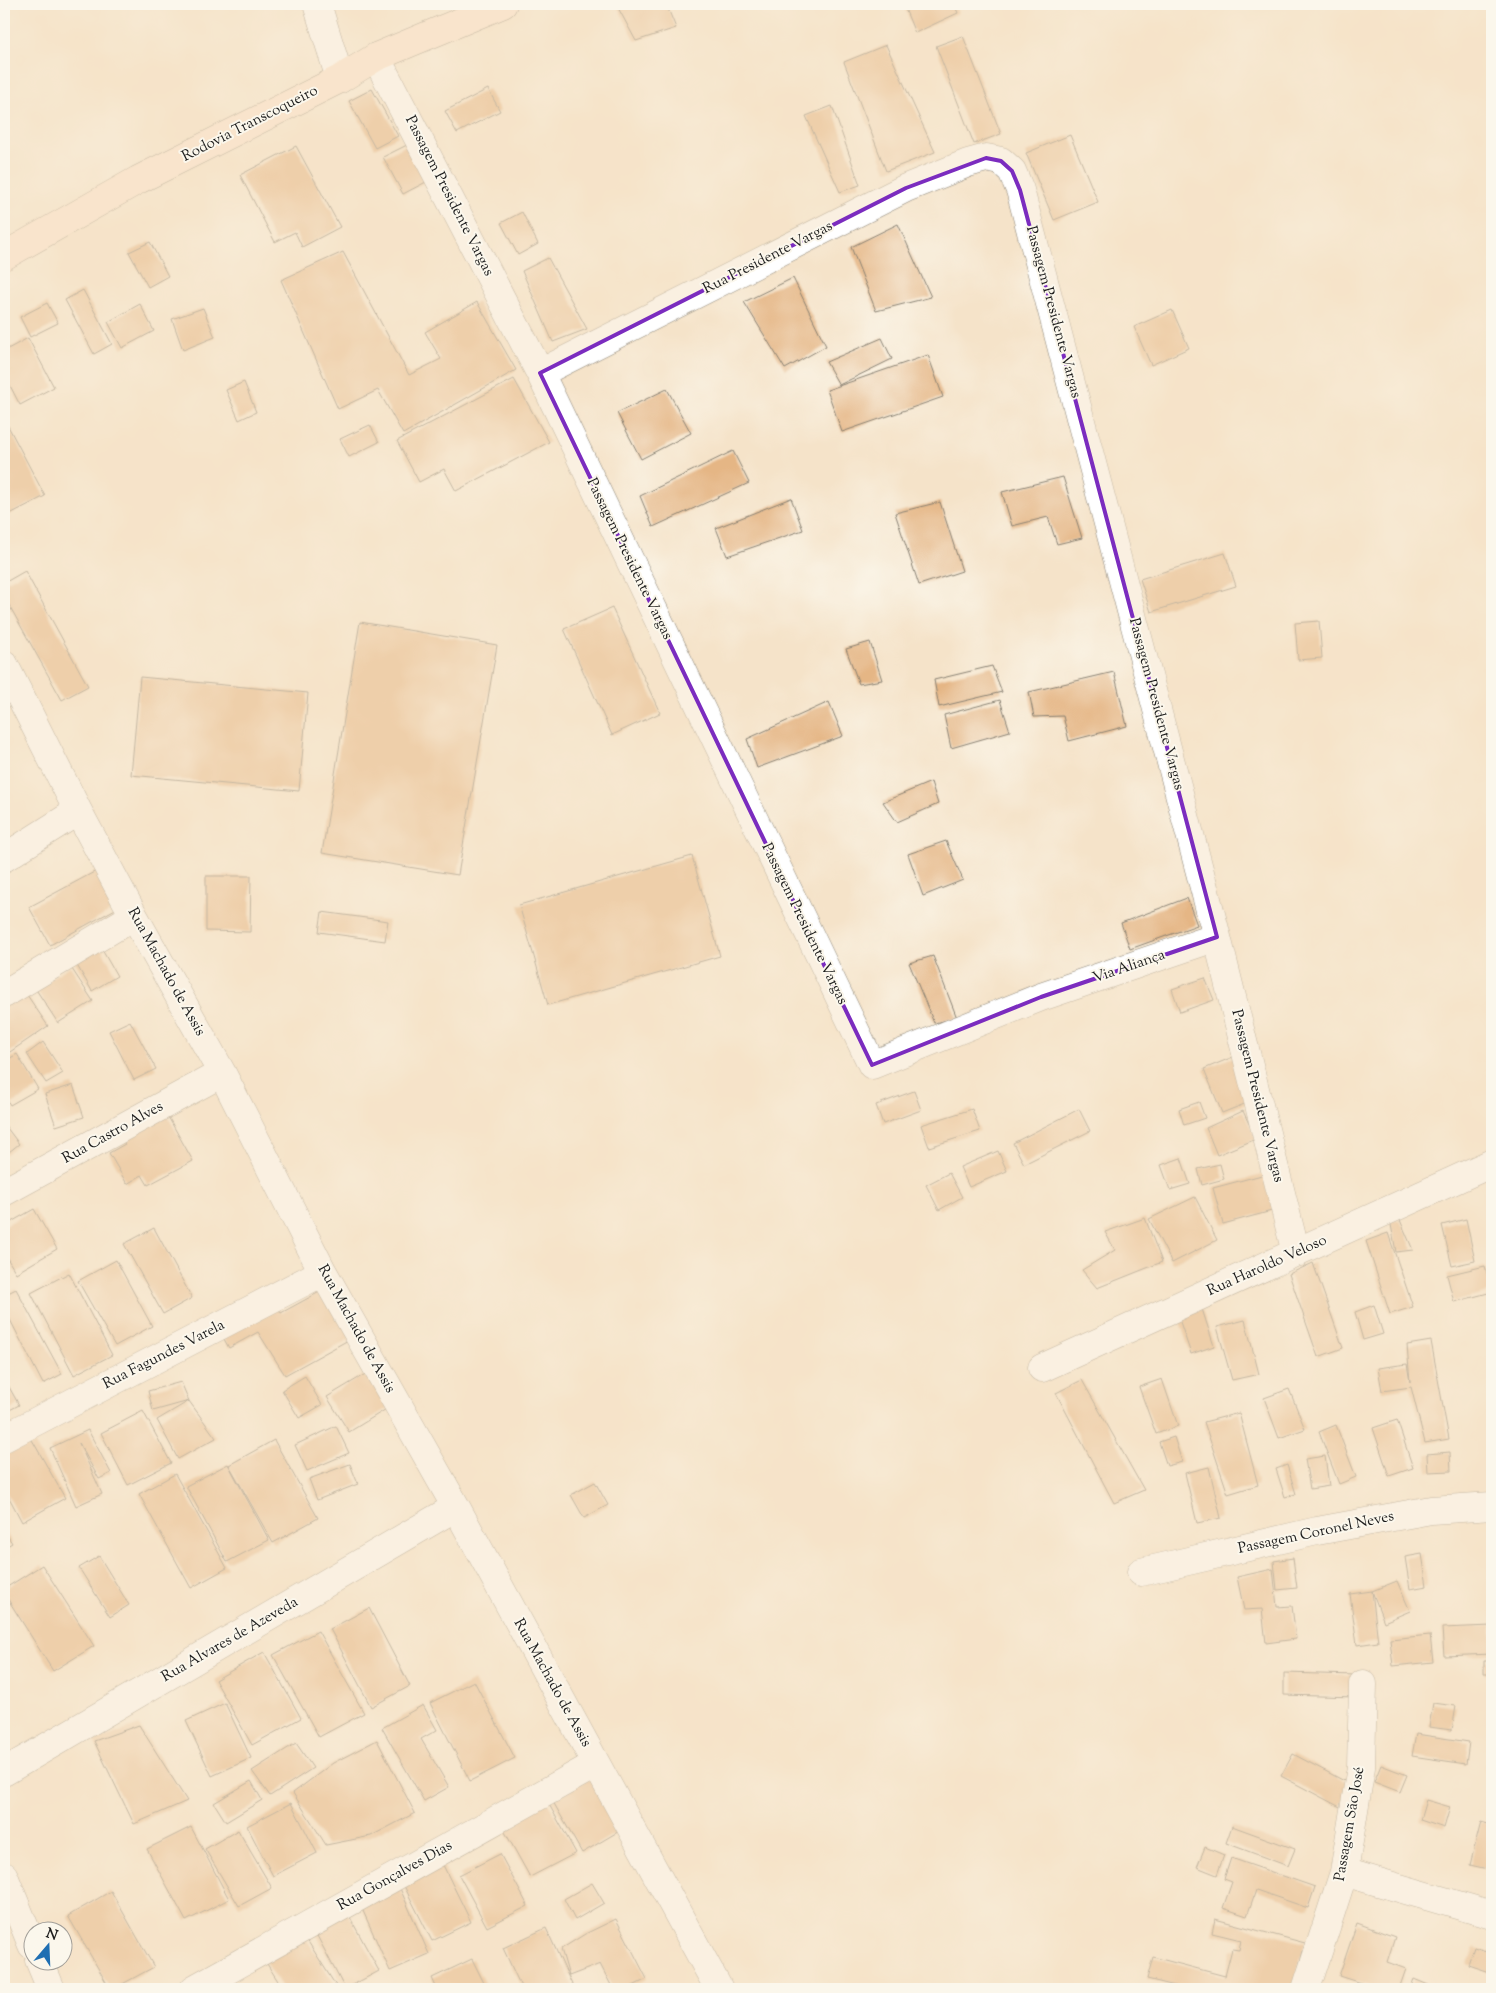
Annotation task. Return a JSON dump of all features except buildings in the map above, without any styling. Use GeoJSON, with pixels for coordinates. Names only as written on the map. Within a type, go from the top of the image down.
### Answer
{"type":"FeatureCollection","features":[{"type":"Feature","properties":{"kind":"main road","name":"Rodovia Transcoqueiro"},"geometry":{"type":"LineString","coordinates":[[4,256],[138,180],[340,79],[376,57],[503,4]]}},
{"type":"Feature","properties":{"kind":"street"},"geometry":{"type":"LineString","coordinates":[[317,4],[340,79]]}},
{"type":"Feature","properties":{"kind":"street","name":"Passagem Presidente Vargas"},"geometry":{"type":"LineString","coordinates":[[376,57],[540,373],[872,1065]]}},
{"type":"Feature","properties":{"kind":"street","name":"Rua Presidente Vargas"},"geometry":{"type":"LineString","coordinates":[[540,373],[906,188],[968,163],[986,158],[1001,161]]}},
{"type":"Feature","properties":{"kind":"street","name":"Passagem Presidente Vargas"},"geometry":{"type":"LineString","coordinates":[[1001,161],[1012,171],[1020,190],[1217,938],[1296,1253]]}},
{"type":"Feature","properties":{"kind":"street","name":"Rua Machado de Assis"},"geometry":{"type":"LineString","coordinates":[[4,664],[78,811],[222,1073],[324,1272],[596,1764],[710,1986]]}},
{"type":"Feature","properties":{"kind":"street"},"geometry":{"type":"LineString","coordinates":[[4,858],[78,811]]}},
{"type":"Feature","properties":{"kind":"street"},"geometry":{"type":"LineString","coordinates":[[4,994],[134,916]]}},
{"type":"Feature","properties":{"kind":"street","name":"Via Aliança"},"geometry":{"type":"LineString","coordinates":[[872,1065],[1041,997],[1217,938]]}},
{"type":"Feature","properties":{"kind":"street","name":"Rua Castro Alves"},"geometry":{"type":"LineString","coordinates":[[4,1192],[222,1073]]}},
{"type":"Feature","properties":{"kind":"street","name":"Rua Haroldo Veloso"},"geometry":{"type":"LineString","coordinates":[[1042,1368],[1492,1163]]}},
{"type":"Feature","properties":{"kind":"street","name":"Rua Fagundes Varela"},"geometry":{"type":"LineString","coordinates":[[4,1438],[324,1272]]}},
{"type":"Feature","properties":{"kind":"street","name":"Passagem Coronel Neves"},"geometry":{"type":"LineString","coordinates":[[1141,1572],[1317,1531],[1431,1510],[1492,1506]]}},
{"type":"Feature","properties":{"kind":"street","name":"Rua Alvares de Azeveda"},"geometry":{"type":"LineString","coordinates":[[4,1772],[456,1508]]}},
{"type":"Feature","properties":{"kind":"street","name":"Passagem São José"},"geometry":{"type":"LineString","coordinates":[[1306,1989],[1344,1872],[1361,1767],[1363,1684]]}},
{"type":"Feature","properties":{"kind":"street","name":"Rua Gonçalves Dias"},"geometry":{"type":"LineString","coordinates":[[194,1989],[596,1764]]}},
{"type":"Feature","properties":{"kind":"street"},"geometry":{"type":"LineString","coordinates":[[1344,1872],[1492,1915]]}},
{"type":"Feature","properties":{"kind":"street"},"geometry":{"type":"LineString","coordinates":[[4,1876],[22,1920]]}},
{"type":"Feature","properties":{"kind":"street"},"geometry":{"type":"LineString","coordinates":[[43,1970],[51,1989]]}},
{"type":"Feature","properties":{"kind":"highlighted area"},"geometry":{"type":"Polygon","coordinates":[[[986,158],[1001,161],[1012,171],[1020,190],[1217,937],[1041,997],[872,1065],[540,373],[906,188],[986,158]]]}}]}
